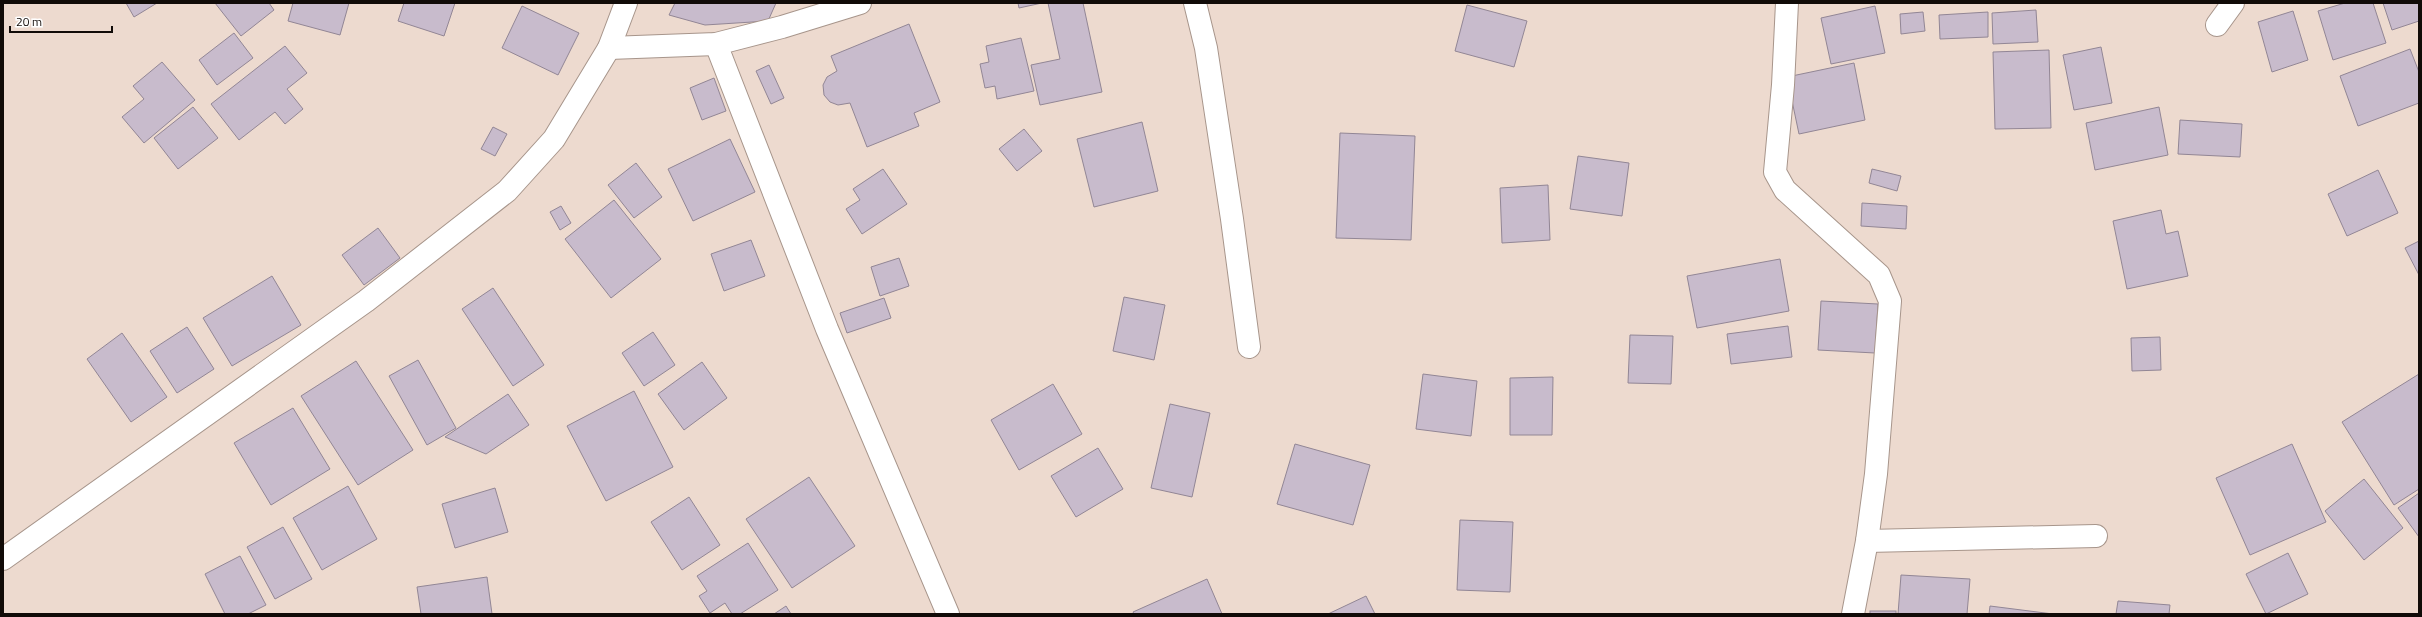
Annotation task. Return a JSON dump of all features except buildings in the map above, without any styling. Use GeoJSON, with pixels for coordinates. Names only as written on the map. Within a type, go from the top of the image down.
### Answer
{"type":"FeatureCollection","features":[{"type":"Feature","properties":{"kind":"street"},"geometry":{"type":"LineString","coordinates":[[3,558],[366,301],[507,192],[554,139],[609,48],[626,3]]}},
{"type":"Feature","properties":{"kind":"street"},"geometry":{"type":"LineString","coordinates":[[609,48],[716,44],[782,27],[860,3]]}},
{"type":"Feature","properties":{"kind":"street"},"geometry":{"type":"LineString","coordinates":[[1195,3],[1206,48],[1232,219],[1249,348]]}},
{"type":"Feature","properties":{"kind":"street"},"geometry":{"type":"LineString","coordinates":[[1787,3],[1783,85],[1775,172],[1785,190],[1879,275],[1890,301],[1876,474],[1867,542],[1853,614]]}},
{"type":"Feature","properties":{"kind":"street"},"geometry":{"type":"LineString","coordinates":[[2217,24],[2233,3]]}},
{"type":"Feature","properties":{"kind":"street"},"geometry":{"type":"LineString","coordinates":[[716,44],[827,330],[948,614]]}},
{"type":"Feature","properties":{"kind":"street"},"geometry":{"type":"LineString","coordinates":[[1867,542],[2096,536]]}}]}
